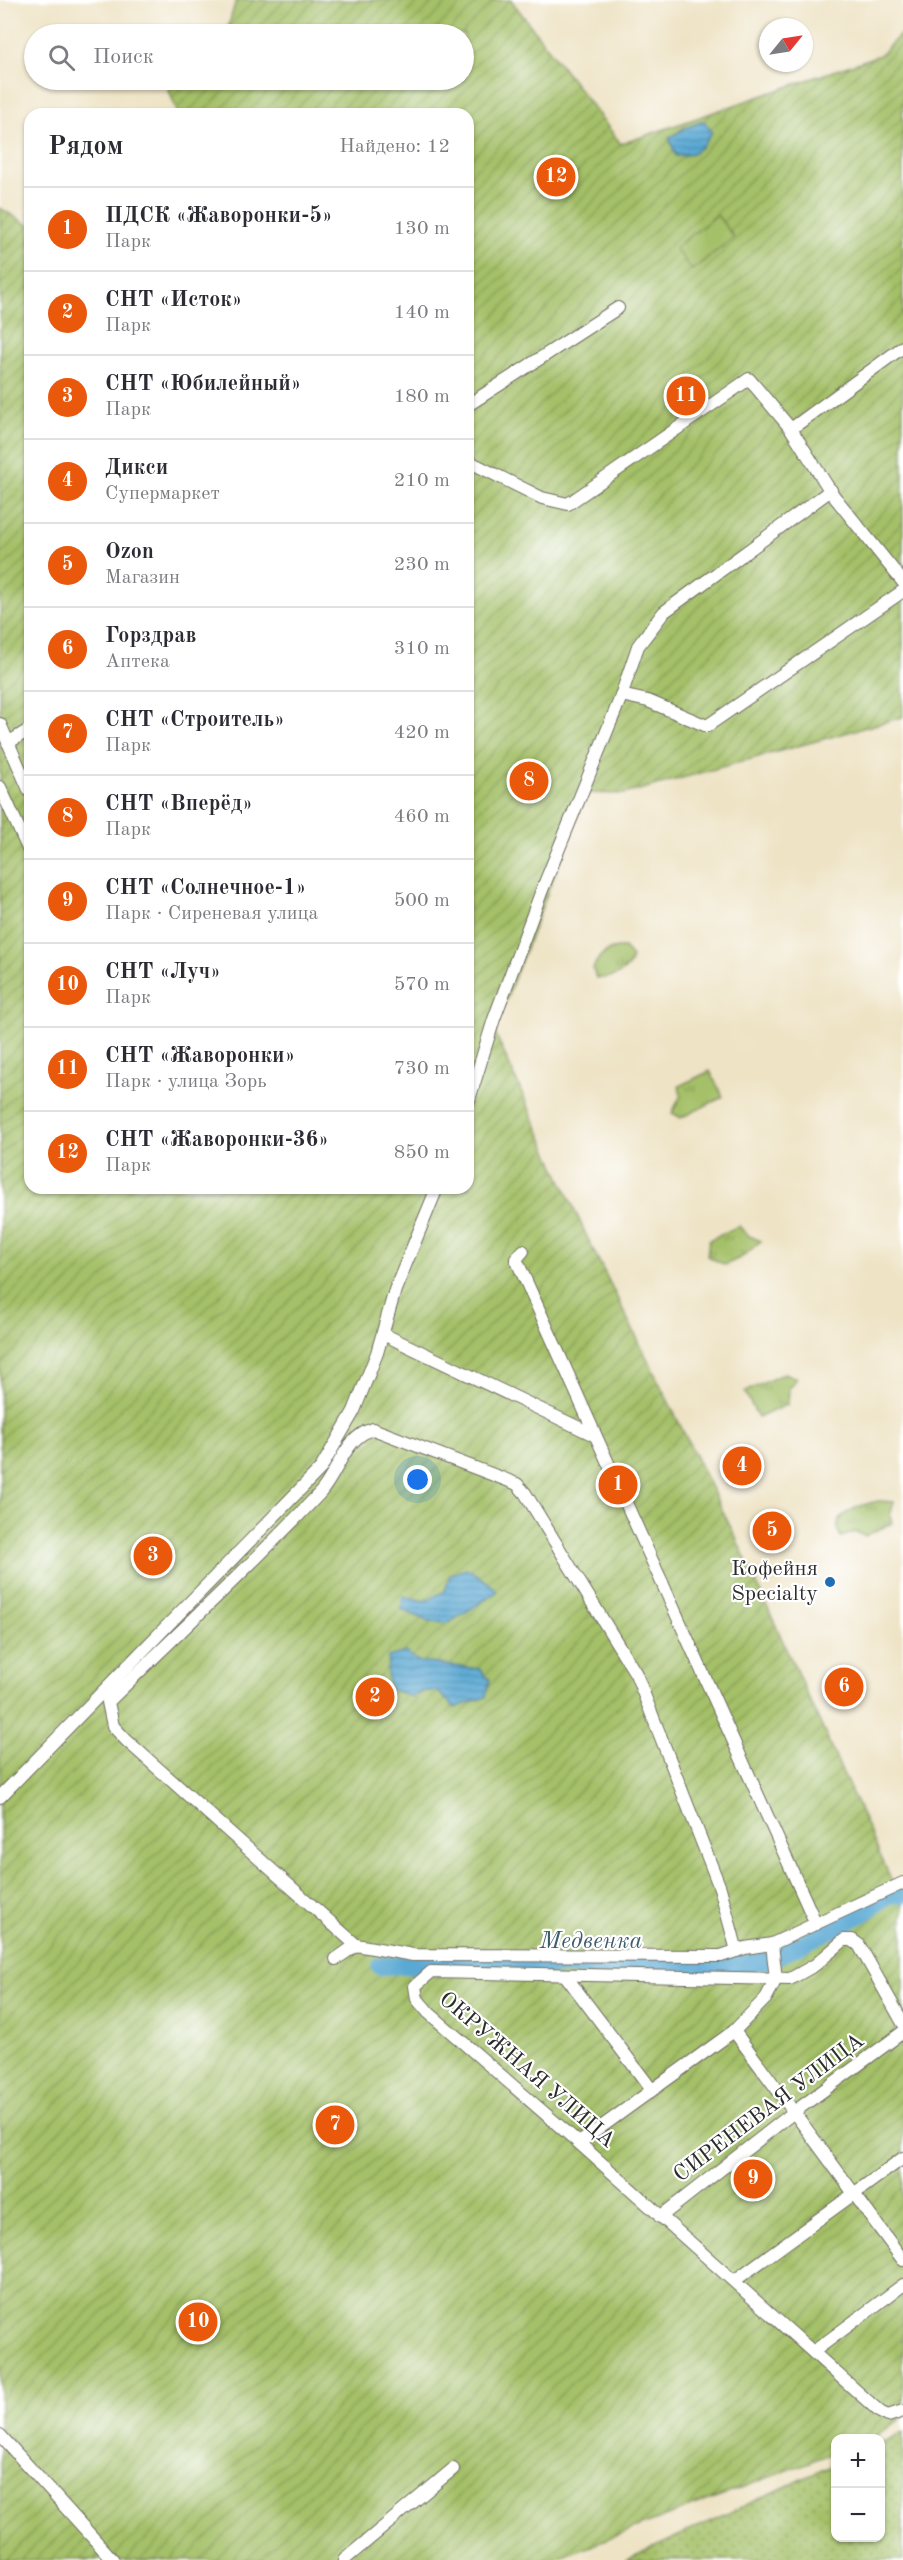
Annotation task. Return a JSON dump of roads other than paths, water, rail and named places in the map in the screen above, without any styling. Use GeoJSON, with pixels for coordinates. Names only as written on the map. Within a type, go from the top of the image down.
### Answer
{"type":"FeatureCollection","features":[{"type":"Feature","properties":{"kind":"street"},"geometry":{"type":"LineString","coordinates":[[474,401],[618,308]]}},
{"type":"Feature","properties":{"kind":"street"},"geometry":{"type":"LineString","coordinates":[[791,429],[903,347]]}},
{"type":"Feature","properties":{"kind":"street"},"geometry":{"type":"LineString","coordinates":[[474,465],[542,498],[568,504],[749,379],[791,429],[831,490],[903,582]]}},
{"type":"Feature","properties":{"kind":"street"},"geometry":{"type":"LineString","coordinates":[[474,1084],[494,1019],[542,890],[621,695],[638,645],[664,612],[831,490]]}},
{"type":"Feature","properties":{"kind":"street"},"geometry":{"type":"LineString","coordinates":[[621,695],[648,701],[707,726],[903,591]]}},
{"type":"Feature","properties":{"kind":"street"},"geometry":{"type":"LineString","coordinates":[[0,724],[24,779]]}},
{"type":"Feature","properties":{"kind":"street"},"geometry":{"type":"LineString","coordinates":[[8,743],[24,733]]}},
{"type":"Feature","properties":{"kind":"street"},"geometry":{"type":"LineString","coordinates":[[0,788],[24,840]]}},
{"type":"Feature","properties":{"kind":"street"},"geometry":{"type":"LineString","coordinates":[[0,1797],[321,1468],[354,1411],[382,1334],[395,1290],[435,1194]]}},
{"type":"Feature","properties":{"kind":"street"},"geometry":{"type":"LineString","coordinates":[[523,1251],[516,1259],[816,1924]]}},
{"type":"Feature","properties":{"kind":"street"},"geometry":{"type":"LineString","coordinates":[[382,1334],[594,1435]]}},
{"type":"Feature","properties":{"kind":"street"},"geometry":{"type":"LineString","coordinates":[[737,1951],[720,1888],[636,1674],[525,1493],[517,1484],[373,1429],[365,1431],[354,1440],[321,1492],[108,1702],[113,1726],[126,1740],[356,1945],[413,1955],[721,1956],[737,1951],[745,1948],[772,1944],[903,1883]]}},
{"type":"Feature","properties":{"kind":"street","name":"ОКРУЖНАЯ УЛИЦА"},"geometry":{"type":"LineString","coordinates":[[903,2023],[859,1945],[852,1940],[844,1940],[815,1965],[790,1979],[431,1972],[415,1986],[417,1999],[429,2013],[579,2143],[880,2412],[888,2416],[903,2411]]}},
{"type":"Feature","properties":{"kind":"street"},"geometry":{"type":"LineString","coordinates":[[579,2143],[734,2031],[766,1998],[776,1979],[772,1944]]}},
{"type":"Feature","properties":{"kind":"street"},"geometry":{"type":"LineString","coordinates":[[336,1959],[356,1945]]}},
{"type":"Feature","properties":{"kind":"street"},"geometry":{"type":"LineString","coordinates":[[565,1974],[652,2090]]}},
{"type":"Feature","properties":{"kind":"street"},"geometry":{"type":"LineString","coordinates":[[734,2031],[903,2260]]}},
{"type":"Feature","properties":{"kind":"street","name":"СИРЕНЕВАЯ УЛИЦА"},"geometry":{"type":"LineString","coordinates":[[660,2217],[794,2112],[903,2032]]}},
{"type":"Feature","properties":{"kind":"street"},"geometry":{"type":"LineString","coordinates":[[734,2281],[903,2158]]}},
{"type":"Feature","properties":{"kind":"street"},"geometry":{"type":"LineString","coordinates":[[813,2352],[903,2285]]}},
{"type":"Feature","properties":{"kind":"street"},"geometry":{"type":"LineString","coordinates":[[0,2435],[113,2560]]}},
{"type":"Feature","properties":{"kind":"street"},"geometry":{"type":"LineString","coordinates":[[344,2560],[453,2469]]}},
{"type":"Feature","properties":{"kind":"water"},"geometry":{"type":"Polygon","coordinates":[[[704,121],[712,132],[705,142],[694,152],[676,156],[669,138],[685,128],[704,121]]]}},
{"type":"Feature","properties":{"kind":"water"},"geometry":{"type":"Polygon","coordinates":[[[467,1568],[494,1587],[497,1592],[449,1623],[429,1622],[401,1609],[403,1596],[425,1601],[445,1591],[450,1575],[467,1568]]]}},
{"type":"Feature","properties":{"kind":"water"},"geometry":{"type":"Polygon","coordinates":[[[405,1652],[419,1662],[480,1669],[490,1680],[486,1697],[455,1708],[437,1691],[424,1691],[412,1697],[390,1689],[387,1675],[388,1657],[405,1652]]]}},
{"type":"Feature","properties":{"kind":"waterway","name":"Медвенка"},"geometry":{"type":"LineString","coordinates":[[779,1955],[862,1914],[888,1895],[903,1894]]}},
{"type":"Feature","properties":{"kind":"waterway","name":"Медвенка"},"geometry":{"type":"LineString","coordinates":[[416,1965],[722,1967],[765,1961]]}},
{"type":"Feature","properties":{"kind":"waterway","name":"Медвенка"},"geometry":{"type":"LineString","coordinates":[[380,1966],[408,1965]]}},
{"type":"Feature","properties":{"kind":"place","name":"СНТ «Жаворонки-36»"},"geometry":{"type":"Point","coordinates":[556,177]}},
{"type":"Feature","properties":{"kind":"place","name":"СНТ «Жаворонки»"},"geometry":{"type":"Point","coordinates":[686,396]}},
{"type":"Feature","properties":{"kind":"place","name":"СНТ «Вперёд»"},"geometry":{"type":"Point","coordinates":[529,781]}},
{"type":"Feature","properties":{"kind":"place","name":"Дикси"},"geometry":{"type":"Point","coordinates":[742,1466]}},
{"type":"Feature","properties":{"kind":"place","name":"ПДСК «Жаворонки-5»"},"geometry":{"type":"Point","coordinates":[618,1485]}},
{"type":"Feature","properties":{"kind":"place","name":"Ozon"},"geometry":{"type":"Point","coordinates":[772,1531]}},
{"type":"Feature","properties":{"kind":"place","name":"СНТ «Юбилейный»"},"geometry":{"type":"Point","coordinates":[153,1556]}},
{"type":"Feature","properties":{"kind":"place","name":"Кофейня Specialty"},"geometry":{"type":"Point","coordinates":[830,1582]}},
{"type":"Feature","properties":{"kind":"place","name":"Горздрав"},"geometry":{"type":"Point","coordinates":[844,1687]}},
{"type":"Feature","properties":{"kind":"place","name":"СНТ «Исток»"},"geometry":{"type":"Point","coordinates":[375,1697]}},
{"type":"Feature","properties":{"kind":"place","name":"СНТ «Строитель»"},"geometry":{"type":"Point","coordinates":[335,2125]}},
{"type":"Feature","properties":{"kind":"place","name":"СНТ «Солнечное-1»"},"geometry":{"type":"Point","coordinates":[753,2179]}},
{"type":"Feature","properties":{"kind":"place","name":"СНТ «Луч»"},"geometry":{"type":"Point","coordinates":[198,2322]}}]}
